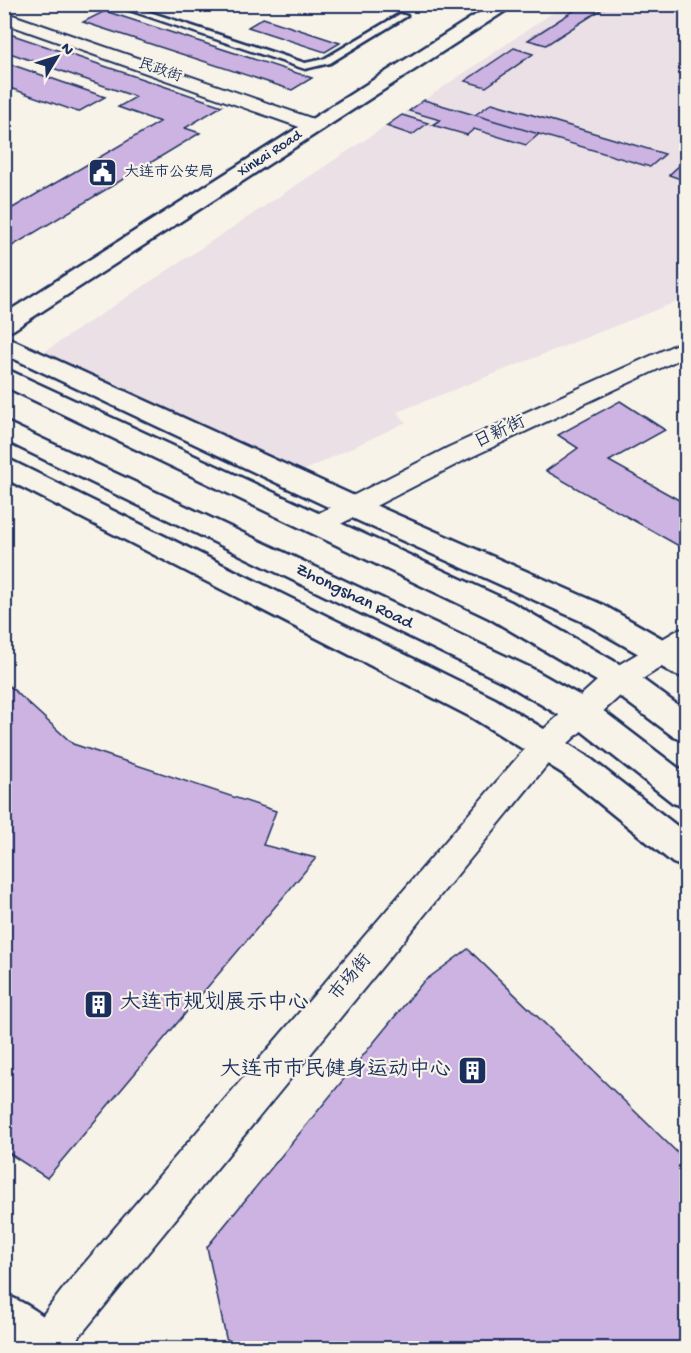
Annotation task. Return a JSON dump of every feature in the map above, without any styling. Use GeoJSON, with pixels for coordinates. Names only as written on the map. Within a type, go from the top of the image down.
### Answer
{"type":"FeatureCollection","features":[{"type":"Feature","properties":{"kind":"main road","name":"Xinkai Road"},"geometry":{"type":"LineString","coordinates":[[4,325],[507,4]]}},
{"type":"Feature","properties":{"kind":"main road"},"geometry":{"type":"LineString","coordinates":[[4,344],[351,506],[679,652]]}},
{"type":"Feature","properties":{"kind":"main road"},"geometry":{"type":"LineString","coordinates":[[4,376],[500,610],[619,679],[687,728]]}},
{"type":"Feature","properties":{"kind":"main road","name":"Zhongshan Road"},"geometry":{"type":"LineString","coordinates":[[4,429],[519,676],[581,712],[687,793]]}},
{"type":"Feature","properties":{"kind":"main road"},"geometry":{"type":"LineString","coordinates":[[4,466],[483,708],[574,764],[687,853]]}},
{"type":"Feature","properties":{"kind":"main road"},"geometry":{"type":"LineString","coordinates":[[69,499],[225,535]]}},
{"type":"Feature","properties":{"kind":"main road"},"geometry":{"type":"LineString","coordinates":[[581,712],[636,787],[687,848]]}},
{"type":"Feature","properties":{"kind":"main road"},"geometry":{"type":"LineString","coordinates":[[4,1317],[45,1348]]}},
{"type":"Feature","properties":{"kind":"street","name":"民政街"},"geometry":{"type":"LineString","coordinates":[[4,17],[315,126]]}},
{"type":"Feature","properties":{"kind":"street","name":"日新街"},"geometry":{"type":"LineString","coordinates":[[317,525],[458,453],[687,347]]}},
{"type":"Feature","properties":{"kind":"street","name":"市场街"},"geometry":{"type":"LineString","coordinates":[[45,1348],[81,1300],[545,746],[619,679],[679,652]]}},
{"type":"Feature","properties":{"kind":"lane"},"geometry":{"type":"LineString","coordinates":[[115,4],[305,66],[327,61],[403,16]]}},
{"type":"Feature","properties":{"kind":"shaded area"},"geometry":{"type":"Polygon","coordinates":[[[564,5],[686,5],[686,298],[397,412],[406,422],[303,471],[44,352],[386,126],[564,5]]]}},
{"type":"Feature","properties":{"kind":"building"},"geometry":{"type":"Polygon","coordinates":[[[171,4],[205,4],[192,11],[171,4]]]}},
{"type":"Feature","properties":{"kind":"building"},"geometry":{"type":"Polygon","coordinates":[[[584,4],[610,4],[546,45],[528,40],[584,4]]]}},
{"type":"Feature","properties":{"kind":"building"},"geometry":{"type":"Polygon","coordinates":[[[105,11],[312,78],[292,90],[83,22],[105,11]]]}},
{"type":"Feature","properties":{"kind":"building"},"geometry":{"type":"Polygon","coordinates":[[[263,18],[340,43],[325,52],[248,27],[263,18]]]}},
{"type":"Feature","properties":{"kind":"building","name":"大连市公安局"},"geometry":{"type":"Polygon","coordinates":[[[4,32],[222,106],[185,128],[200,133],[4,251],[4,213],[160,122],[118,107],[136,97],[4,51],[4,32]]]}},
{"type":"Feature","properties":{"kind":"building"},"geometry":{"type":"Polygon","coordinates":[[[514,48],[533,54],[486,87],[465,81],[514,48]]]}},
{"type":"Feature","properties":{"kind":"building"},"geometry":{"type":"Polygon","coordinates":[[[4,62],[105,97],[78,112],[4,86],[4,62]]]}},
{"type":"Feature","properties":{"kind":"building"},"geometry":{"type":"Polygon","coordinates":[[[424,100],[539,134],[526,145],[474,129],[467,135],[432,125],[440,120],[409,111],[424,100]]]}},
{"type":"Feature","properties":{"kind":"building"},"geometry":{"type":"Polygon","coordinates":[[[492,103],[665,154],[650,167],[475,115],[492,103]]]}},
{"type":"Feature","properties":{"kind":"building"},"geometry":{"type":"Polygon","coordinates":[[[402,115],[428,123],[412,135],[386,126],[402,115]]]}},
{"type":"Feature","properties":{"kind":"building"},"geometry":{"type":"Polygon","coordinates":[[[683,162],[686,162],[686,181],[669,175],[683,162]]]}},
{"type":"Feature","properties":{"kind":"building"},"geometry":{"type":"Polygon","coordinates":[[[620,401],[665,430],[609,461],[686,504],[686,550],[546,471],[578,448],[558,435],[620,401]]]}},
{"type":"Feature","properties":{"kind":"building","name":"大连市规划展示中心"},"geometry":{"type":"Polygon","coordinates":[[[4,681],[73,744],[276,811],[263,845],[316,858],[47,1178],[4,1150],[4,681]]]}},
{"type":"Feature","properties":{"kind":"building","name":"大连市市民健身运动中心"},"geometry":{"type":"Polygon","coordinates":[[[468,949],[686,1161],[686,1348],[239,1348],[226,1338],[207,1247],[423,982],[468,949]]]}},
{"type":"Feature","properties":{"kind":"place","name":"大连市公安局"},"geometry":{"type":"Point","coordinates":[103,173]}},
{"type":"Feature","properties":{"kind":"place","name":"大连市规划展示中心"},"geometry":{"type":"Point","coordinates":[99,1004]}},
{"type":"Feature","properties":{"kind":"place","name":"大连市市民健身运动中心"},"geometry":{"type":"Point","coordinates":[472,1071]}}]}
